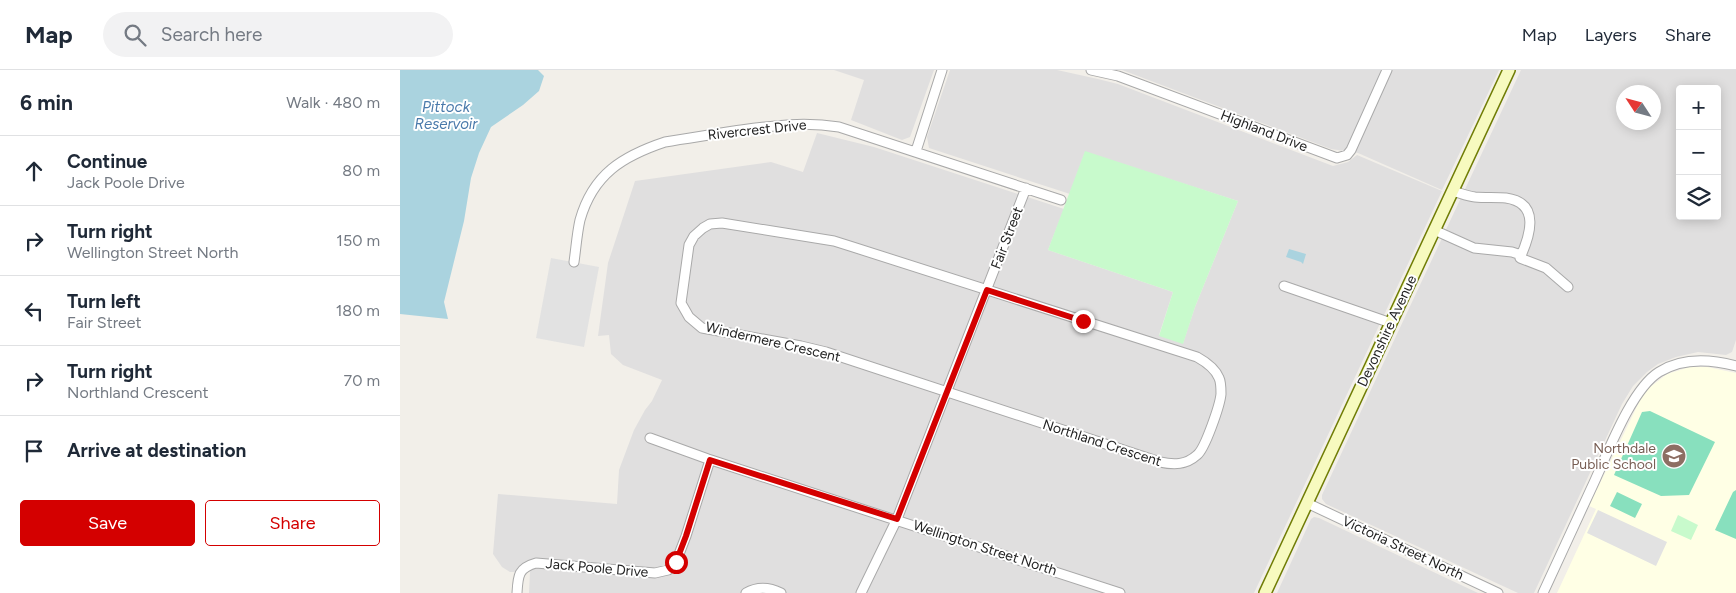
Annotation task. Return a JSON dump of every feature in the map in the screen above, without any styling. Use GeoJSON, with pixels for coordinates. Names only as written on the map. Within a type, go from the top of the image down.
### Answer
{"type":"FeatureCollection","features":[{"type":"Feature","properties":{"kind":"main road","name":"Devonshire Avenue"},"geometry":{"type":"LineString","coordinates":[[1265,593],[1509,70]]}},
{"type":"Feature","properties":{"kind":"street"},"geometry":{"type":"LineString","coordinates":[[916,152],[942,70]]}},
{"type":"Feature","properties":{"kind":"street","name":"Highland Drive"},"geometry":{"type":"LineString","coordinates":[[1091,70],[1118,76],[1337,158],[1351,150],[1387,70]]}},
{"type":"Feature","properties":{"kind":"street","name":"Rivercrest Drive"},"geometry":{"type":"LineString","coordinates":[[574,262],[580,221],[591,195],[600,181],[618,162],[640,151],[665,142],[768,127],[818,124],[855,132],[1061,200]]}},
{"type":"Feature","properties":{"kind":"street","name":"Fair Street"},"geometry":{"type":"LineString","coordinates":[[861,593],[897,519],[1026,188]]}},
{"type":"Feature","properties":{"kind":"street"},"geometry":{"type":"LineString","coordinates":[[1452,191],[1474,197],[1516,200],[1528,210],[1530,228],[1520,258],[1546,268],[1568,287]]}},
{"type":"Feature","properties":{"kind":"street","name":"Windermere Crescent"},"geometry":{"type":"LineString","coordinates":[[946,391],[806,347],[702,328],[689,317],[681,303],[689,245],[694,236],[703,228],[710,224],[722,223],[834,241],[987,290]]}},
{"type":"Feature","properties":{"kind":"street"},"geometry":{"type":"LineString","coordinates":[[1434,230],[1474,248],[1512,252],[1521,255]]}},
{"type":"Feature","properties":{"kind":"street"},"geometry":{"type":"LineString","coordinates":[[1284,286],[1391,324]]}},
{"type":"Feature","properties":{"kind":"street","name":"Northland Crescent"},"geometry":{"type":"LineString","coordinates":[[946,391],[1160,462],[1183,463],[1198,455],[1204,448],[1221,394],[1219,378],[1207,362],[987,290]]}},
{"type":"Feature","properties":{"kind":"street"},"geometry":{"type":"LineString","coordinates":[[1543,593],[1624,418],[1641,388],[1659,372],[1682,362],[1705,360],[1735,364]]}},
{"type":"Feature","properties":{"kind":"street","name":"Wellington Street North"},"geometry":{"type":"LineString","coordinates":[[650,438],[710,460],[897,519],[1120,593]]}},
{"type":"Feature","properties":{"kind":"street","name":"Jack Poole Drive"},"geometry":{"type":"LineString","coordinates":[[517,593],[518,578],[522,570],[528,565],[536,563],[655,573],[660,573],[674,565],[686,536],[710,460]]}},
{"type":"Feature","properties":{"kind":"street","name":"Victoria Street North"},"geometry":{"type":"LineString","coordinates":[[1307,503],[1498,593]]}},
{"type":"Feature","properties":{"kind":"street"},"geometry":{"type":"LineString","coordinates":[[746,593],[753,589],[764,588],[781,593]]}},
{"type":"Feature","properties":{"kind":"shaded area"},"geometry":{"type":"Polygon","coordinates":[[[834,70],[934,70],[910,137],[902,140],[851,120],[864,80],[834,70]]]}},
{"type":"Feature","properties":{"kind":"shaded area"},"geometry":{"type":"Polygon","coordinates":[[[950,70],[1057,70],[1098,79],[1118,84],[1333,166],[1348,162],[1357,155],[1442,191],[1254,593],[529,593],[530,572],[510,572],[502,567],[493,554],[498,494],[617,504],[619,470],[634,430],[652,401],[662,380],[623,365],[611,354],[609,335],[598,336],[608,263],[635,181],[771,162],[803,172],[817,133],[874,147],[1064,209],[1048,250],[1173,292],[1159,335],[1183,343],[1195,307],[1238,201],[1085,152],[1070,194],[929,148],[927,137],[950,70]]]}},
{"type":"Feature","properties":{"kind":"shaded area"},"geometry":{"type":"Polygon","coordinates":[[[1122,70],[1499,70],[1442,190],[1358,153],[1331,149],[1122,70]]]}},
{"type":"Feature","properties":{"kind":"shaded area"},"geometry":{"type":"Polygon","coordinates":[[[1521,70],[1736,70],[1736,340],[1732,352],[1726,355],[1698,352],[1676,357],[1658,364],[1633,386],[1622,404],[1534,593],[1518,593],[1326,504],[1322,499],[1322,495],[1521,70]]]}},
{"type":"Feature","properties":{"kind":"shaded area"},"geometry":{"type":"Polygon","coordinates":[[[551,258],[599,267],[584,347],[536,338],[551,258]]]}},
{"type":"Feature","properties":{"kind":"shaded area","name":"Northdale Public School"},"geometry":{"type":"Polygon","coordinates":[[[1690,367],[1707,367],[1736,373],[1736,593],[1557,593],[1596,509],[1589,506],[1642,396],[1667,374],[1690,367]]]}},
{"type":"Feature","properties":{"kind":"shaded area"},"geometry":{"type":"Polygon","coordinates":[[[1598,510],[1667,542],[1656,566],[1587,533],[1598,510]]]}},
{"type":"Feature","properties":{"kind":"shaded area"},"geometry":{"type":"Polygon","coordinates":[[[1314,517],[1478,593],[1277,593],[1311,519],[1314,517]]]}},
{"type":"Feature","properties":{"kind":"green space"},"geometry":{"type":"Polygon","coordinates":[[[1085,151],[1238,201],[1195,307],[1183,344],[1159,336],[1173,292],[1048,250],[1085,151]]]}},
{"type":"Feature","properties":{"kind":"green space"},"geometry":{"type":"Polygon","coordinates":[[[1650,411],[1715,442],[1689,495],[1661,496],[1614,475],[1642,412],[1650,411]]]}},
{"type":"Feature","properties":{"kind":"green space"},"geometry":{"type":"Polygon","coordinates":[[[1736,490],[1736,539],[1715,530],[1733,492],[1736,490]]]}},
{"type":"Feature","properties":{"kind":"green space"},"geometry":{"type":"Polygon","coordinates":[[[1617,492],[1642,504],[1635,518],[1610,506],[1617,492]]]}},
{"type":"Feature","properties":{"kind":"green space"},"geometry":{"type":"Polygon","coordinates":[[[1678,515],[1698,525],[1691,540],[1671,531],[1678,515]]]}},
{"type":"Feature","properties":{"kind":"water","name":"Pittock Reservoir"},"geometry":{"type":"Polygon","coordinates":[[[400,70],[538,70],[544,76],[539,91],[523,105],[491,127],[479,153],[471,178],[464,221],[444,302],[448,319],[400,314],[400,70]]]}},
{"type":"Feature","properties":{"kind":"water"},"geometry":{"type":"Polygon","coordinates":[[[1289,249],[1306,254],[1303,264],[1286,257],[1289,249]]]}},
{"type":"Feature","properties":{"kind":"place","name":"Northdale Public School"},"geometry":{"type":"Point","coordinates":[1674,456]}},
{"type":"Feature","properties":{"kind":"route"},"geometry":{"type":"LineString","coordinates":[[676,562],[710,460],[897,519],[987,290],[1083,321]]}}]}
